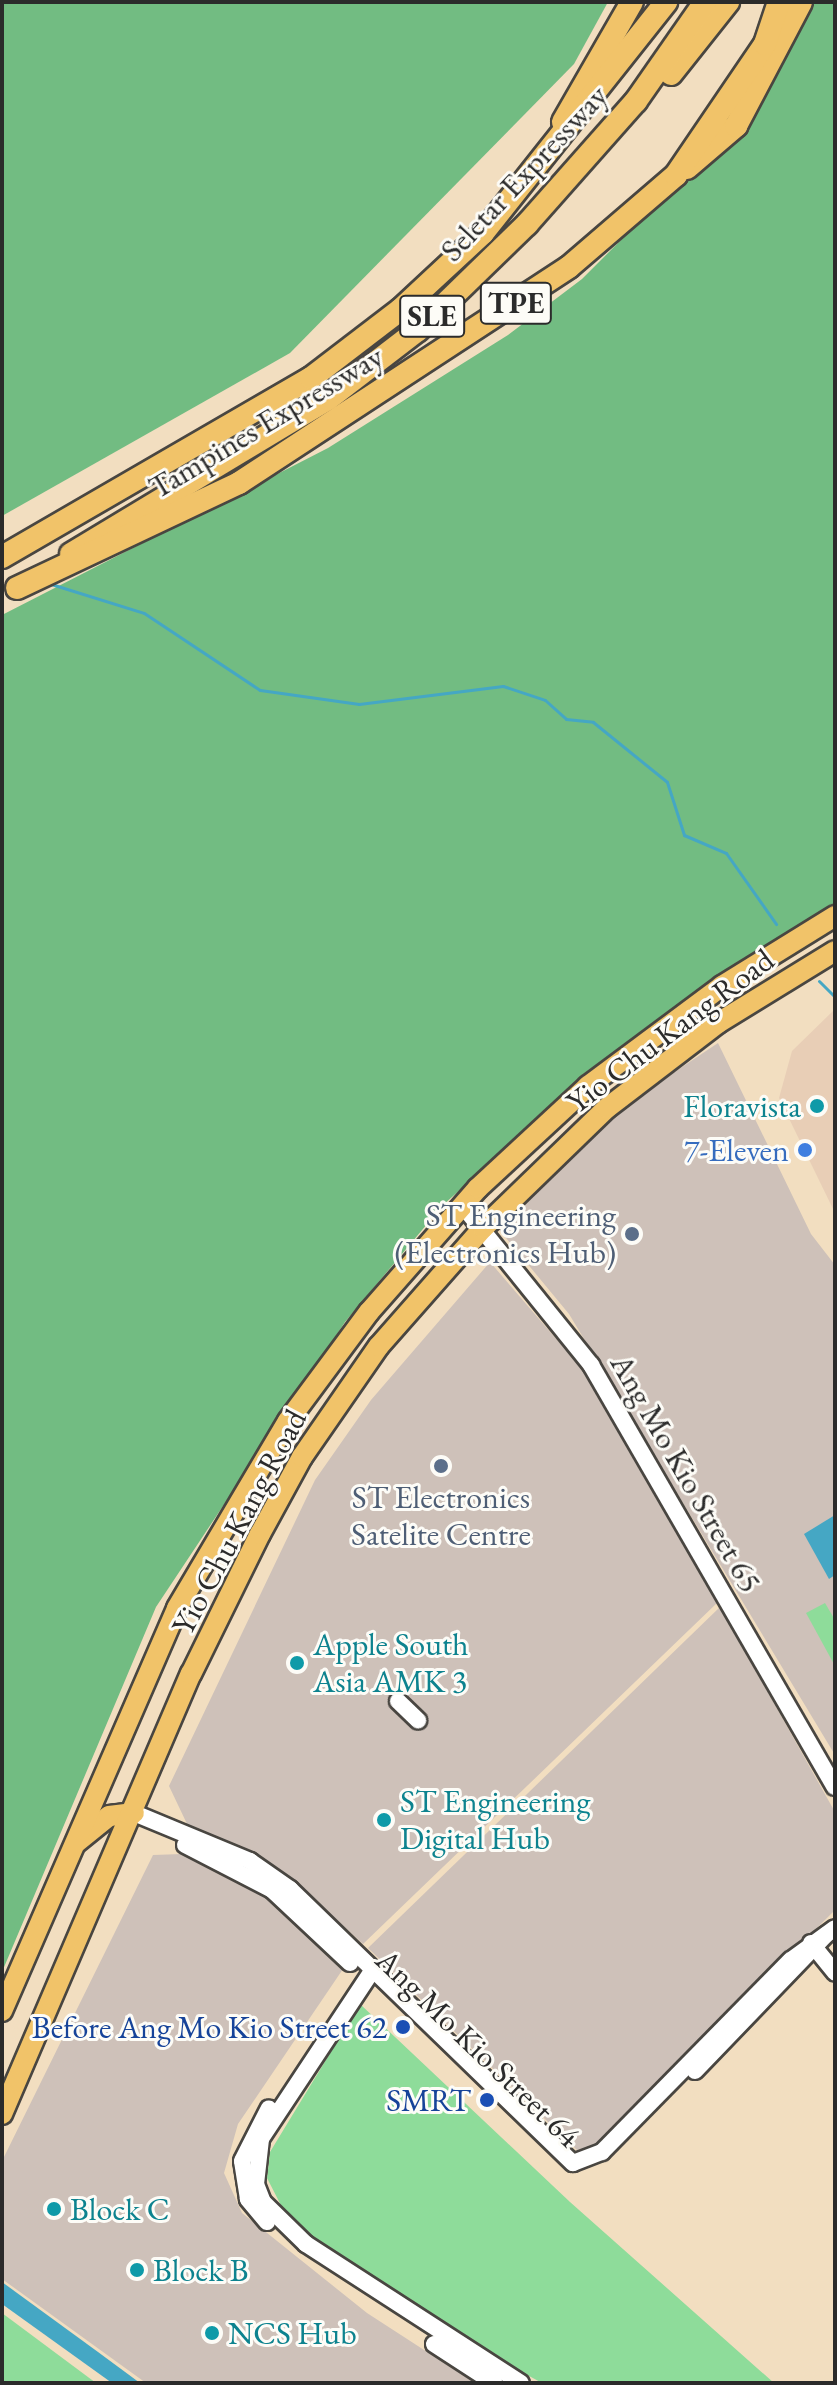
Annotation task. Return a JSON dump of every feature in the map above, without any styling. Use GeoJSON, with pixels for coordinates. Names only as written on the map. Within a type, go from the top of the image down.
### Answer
{"type":"FeatureCollection","features":[{"type":"Feature","properties":{"kind":"highway"},"geometry":{"type":"LineString","coordinates":[[559,143],[568,109],[632,2]]}},
{"type":"Feature","properties":{"kind":"highway","name":"Seletar Expressway"},"geometry":{"type":"LineString","coordinates":[[2,557],[311,378],[483,233],[559,143],[666,2]]}},
{"type":"Feature","properties":{"kind":"highway","name":"Seletar Expressway"},"geometry":{"type":"LineString","coordinates":[[10,592],[328,399],[418,330],[636,101],[705,2]]}},
{"type":"Feature","properties":{"kind":"highway"},"geometry":{"type":"LineString","coordinates":[[636,101],[662,85],[728,2]]}},
{"type":"Feature","properties":{"kind":"highway","name":"Tampines Expressway"},"geometry":{"type":"LineString","coordinates":[[10,592],[239,483],[346,418],[569,267],[676,175],[765,44],[779,2]]}},
{"type":"Feature","properties":{"kind":"highway"},"geometry":{"type":"LineString","coordinates":[[676,175],[736,126],[801,2]]}},
{"type":"Feature","properties":{"kind":"main road","name":"Yio Chu Kang Road"},"geometry":{"type":"LineString","coordinates":[[2,2011],[177,1608],[255,1473],[369,1312],[462,1205],[588,1086],[722,986],[835,916]]}},
{"type":"Feature","properties":{"kind":"main road","name":"Yio Chu Kang Road"},"geometry":{"type":"LineString","coordinates":[[2,2114],[191,1674],[302,1457],[379,1346],[483,1228],[607,1108],[718,1023],[835,951]]}},
{"type":"Feature","properties":{"kind":"main road"},"geometry":{"type":"LineString","coordinates":[[71,1848],[128,1816],[105,1773]]}},
{"type":"Feature","properties":{"kind":"street","name":"Ang Mo Kio Street 65"},"geometry":{"type":"LineString","coordinates":[[462,1205],[591,1365],[835,1787]]}},
{"type":"Feature","properties":{"kind":"street"},"geometry":{"type":"LineString","coordinates":[[398,1701],[418,1720]]}},
{"type":"Feature","properties":{"kind":"street","name":"Ang Mo Kio Street 64"},"geometry":{"type":"LineString","coordinates":[[128,1816],[272,1890],[365,1971],[557,2168],[582,2173],[601,2166],[831,1932]]}},
{"type":"Feature","properties":{"kind":"street"},"geometry":{"type":"LineString","coordinates":[[814,1946],[835,1973]]}},
{"type":"Feature","properties":{"kind":"street"},"geometry":{"type":"LineString","coordinates":[[365,1971],[249,2137],[243,2184],[254,2208],[315,2261],[494,2383]]}},
{"type":"Feature","properties":{"kind":"street"},"geometry":{"type":"LineString","coordinates":[[365,1971],[261,2139],[256,2184],[263,2202],[306,2244],[521,2383]]}},
{"type":"Feature","properties":{"kind":"shaded area"},"geometry":{"type":"Polygon","coordinates":[[[835,1009],[835,1213],[779,1098],[792,1051],[835,1009]]]}},
{"type":"Feature","properties":{"kind":"shaded area"},"geometry":{"type":"Polygon","coordinates":[[[718,1043],[811,1234],[835,1265],[835,1755],[569,1314],[492,1221],[592,1127],[718,1043]]]}},
{"type":"Feature","properties":{"kind":"shaded area"},"geometry":{"type":"Polygon","coordinates":[[[490,1262],[583,1370],[717,1603],[363,1944],[294,1881],[188,1826],[169,1786],[315,1480],[371,1400],[490,1262]]]}},
{"type":"Feature","properties":{"kind":"shaded area"},"geometry":{"type":"Polygon","coordinates":[[[720,1607],[835,1812],[835,1910],[599,2146],[577,2150],[368,1948],[720,1607]]]}},
{"type":"Feature","properties":{"kind":"shaded area"},"geometry":{"type":"Polygon","coordinates":[[[182,1854],[259,1892],[343,1969],[238,2124],[224,2173],[242,2213],[367,2313],[475,2383],[146,2383],[2,2279],[2,2161],[153,1855],[182,1854]]]}},
{"type":"Feature","properties":{"kind":"green space"},"geometry":{"type":"Polygon","coordinates":[[[2,2],[608,2],[574,64],[290,353],[2,516],[2,2]]]}},
{"type":"Feature","properties":{"kind":"green space"},"geometry":{"type":"Polygon","coordinates":[[[793,2],[835,2],[835,903],[619,1048],[443,1205],[345,1322],[156,1607],[2,1972],[2,615],[328,448],[508,335],[582,279],[710,151],[793,2]]]}},
{"type":"Feature","properties":{"kind":"green space"},"geometry":{"type":"Polygon","coordinates":[[[825,1603],[835,1620],[835,1666],[806,1613],[825,1603]]]}},
{"type":"Feature","properties":{"kind":"green space"},"geometry":{"type":"Polygon","coordinates":[[[360,2004],[570,2202],[774,2383],[542,2383],[454,2335],[289,2221],[267,2178],[270,2152],[360,2004]]]}},
{"type":"Feature","properties":{"kind":"green space"},"geometry":{"type":"Polygon","coordinates":[[[2,2313],[96,2383],[2,2383],[2,2313]]]}},
{"type":"Feature","properties":{"kind":"water"},"geometry":{"type":"Polygon","coordinates":[[[835,1515],[835,1575],[829,1579],[804,1534],[835,1515]]]}},
{"type":"Feature","properties":{"kind":"water"},"geometry":{"type":"Polygon","coordinates":[[[2,2282],[140,2383],[112,2383],[2,2304],[2,2282]]]}},
{"type":"Feature","properties":{"kind":"waterway"},"geometry":{"type":"LineString","coordinates":[[51,584],[144,613],[260,690],[359,704],[503,686],[545,700],[566,719],[593,722],[667,782],[684,835],[726,853],[776,924]]}},
{"type":"Feature","properties":{"kind":"waterway"},"geometry":{"type":"LineString","coordinates":[[819,981],[835,997]]}},
{"type":"Feature","properties":{"kind":"place","name":"Floravista"},"geometry":{"type":"Point","coordinates":[817,1106]}},
{"type":"Feature","properties":{"kind":"place","name":"7-Eleven"},"geometry":{"type":"Point","coordinates":[805,1150]}},
{"type":"Feature","properties":{"kind":"place","name":"ST Engineering (Electronics Hub)"},"geometry":{"type":"Point","coordinates":[632,1234]}},
{"type":"Feature","properties":{"kind":"place","name":"ST Electronics Satelite Centre"},"geometry":{"type":"Point","coordinates":[441,1466]}},
{"type":"Feature","properties":{"kind":"place","name":"Apple South Asia AMK 3"},"geometry":{"type":"Point","coordinates":[297,1663]}},
{"type":"Feature","properties":{"kind":"place","name":"ST Engineering Digital Hub"},"geometry":{"type":"Point","coordinates":[384,1820]}},
{"type":"Feature","properties":{"kind":"place","name":"Before Ang Mo Kio Street 62"},"geometry":{"type":"Point","coordinates":[403,2027]}},
{"type":"Feature","properties":{"kind":"place","name":"SMRT"},"geometry":{"type":"Point","coordinates":[487,2100]}},
{"type":"Feature","properties":{"kind":"place","name":"Block C"},"geometry":{"type":"Point","coordinates":[54,2209]}},
{"type":"Feature","properties":{"kind":"place","name":"Block B"},"geometry":{"type":"Point","coordinates":[137,2270]}},
{"type":"Feature","properties":{"kind":"place","name":"NCS Hub"},"geometry":{"type":"Point","coordinates":[212,2333]}}]}
